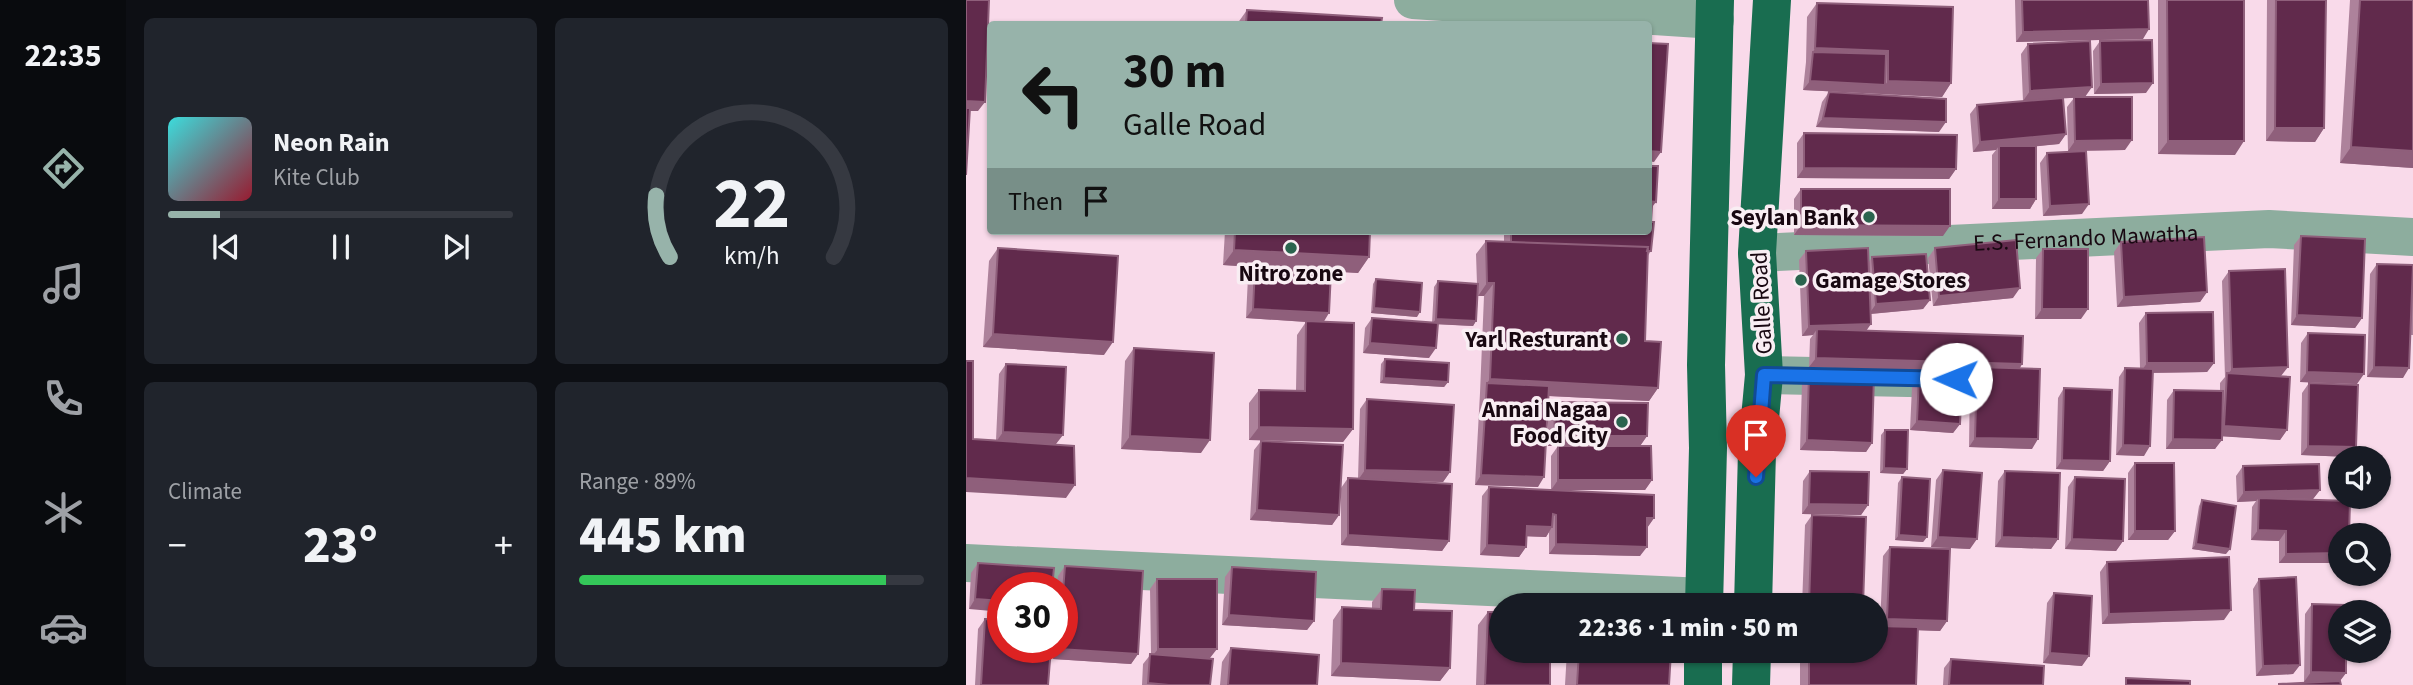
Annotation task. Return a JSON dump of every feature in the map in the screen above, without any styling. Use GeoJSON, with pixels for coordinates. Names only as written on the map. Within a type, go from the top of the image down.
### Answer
{"type":"FeatureCollection","features":[{"type":"Feature","properties":{"kind":"highway","name":"Galle Road"},"geometry":{"type":"LineString","coordinates":[[1753,593],[1757,451],[1764,375],[1757,253],[1772,0]]}},
{"type":"Feature","properties":{"kind":"highway"},"geometry":{"type":"LineString","coordinates":[[1704,593],[1709,448],[1706,352],[1715,10]]}},
{"type":"Feature","properties":{"kind":"highway"},"geometry":{"type":"LineString","coordinates":[[1703,663],[1703,685]]}},
{"type":"Feature","properties":{"kind":"highway"},"geometry":{"type":"LineString","coordinates":[[1751,685],[1752,663]]}},
{"type":"Feature","properties":{"kind":"street"},"geometry":{"type":"LineString","coordinates":[[1413,0],[1715,10]]}},
{"type":"Feature","properties":{"kind":"street","name":"E.S. Fernando Mawatha"},"geometry":{"type":"LineString","coordinates":[[1757,253],[2269,229],[2413,237]]}},
{"type":"Feature","properties":{"kind":"street"},"geometry":{"type":"LineString","coordinates":[[1764,375],[1956,379]]}},
{"type":"Feature","properties":{"kind":"street"},"geometry":{"type":"LineString","coordinates":[[966,563],[1549,593]]}},
{"type":"Feature","properties":{"kind":"building"},"geometry":{"type":"Polygon","coordinates":[[[966,0],[989,0],[985,102],[966,101],[966,0]]]}},
{"type":"Feature","properties":{"kind":"building"},"geometry":{"type":"Polygon","coordinates":[[[2022,0],[2148,0],[2149,29],[2023,32],[2022,0]]]}},
{"type":"Feature","properties":{"kind":"building"},"geometry":{"type":"Polygon","coordinates":[[[2167,0],[2244,0],[2244,141],[2168,141],[2167,0]]]}},
{"type":"Feature","properties":{"kind":"building"},"geometry":{"type":"Polygon","coordinates":[[[2276,0],[2326,0],[2324,128],[2275,128],[2276,0]]]}},
{"type":"Feature","properties":{"kind":"building"},"geometry":{"type":"Polygon","coordinates":[[[2360,0],[2413,0],[2413,151],[2351,147],[2360,0]]]}},
{"type":"Feature","properties":{"kind":"building"},"geometry":{"type":"Polygon","coordinates":[[[1817,3],[1953,7],[1951,83],[1888,81],[1888,51],[1815,48],[1817,3]]]}},
{"type":"Feature","properties":{"kind":"building"},"geometry":{"type":"Polygon","coordinates":[[[1247,10],[1382,18],[1382,21],[1246,21],[1247,10]]]}},
{"type":"Feature","properties":{"kind":"building"},"geometry":{"type":"Polygon","coordinates":[[[2152,40],[2153,83],[2101,84],[2100,41],[2152,40]]]}},
{"type":"Feature","properties":{"kind":"building"},"geometry":{"type":"Polygon","coordinates":[[[2090,41],[2092,87],[2030,91],[2028,44],[2090,41]]]}},
{"type":"Feature","properties":{"kind":"building"},"geometry":{"type":"Polygon","coordinates":[[[1652,43],[1668,44],[1661,152],[1652,151],[1652,43]]]}},
{"type":"Feature","properties":{"kind":"building"},"geometry":{"type":"Polygon","coordinates":[[[1813,52],[1886,54],[1885,85],[1810,81],[1813,52]]]}},
{"type":"Feature","properties":{"kind":"building"},"geometry":{"type":"Polygon","coordinates":[[[1829,92],[1946,99],[1946,122],[1823,118],[1829,92]]]}},
{"type":"Feature","properties":{"kind":"building"},"geometry":{"type":"Polygon","coordinates":[[[2074,97],[2132,97],[2132,140],[2075,141],[2074,97]]]}},
{"type":"Feature","properties":{"kind":"building"},"geometry":{"type":"Polygon","coordinates":[[[2063,98],[2066,134],[1980,142],[1977,105],[2063,98]]]}},
{"type":"Feature","properties":{"kind":"building"},"geometry":{"type":"Polygon","coordinates":[[[966,108],[970,108],[966,175],[966,108]]]}},
{"type":"Feature","properties":{"kind":"building"},"geometry":{"type":"Polygon","coordinates":[[[1804,133],[1957,135],[1956,169],[1804,168],[1804,133]]]}},
{"type":"Feature","properties":{"kind":"building"},"geometry":{"type":"Polygon","coordinates":[[[1999,146],[2036,146],[2036,199],[1999,199],[1999,146]]]}},
{"type":"Feature","properties":{"kind":"building"},"geometry":{"type":"Polygon","coordinates":[[[2086,151],[2089,204],[2050,206],[2047,153],[2086,151]]]}},
{"type":"Feature","properties":{"kind":"building"},"geometry":{"type":"Polygon","coordinates":[[[1652,166],[1658,166],[1656,202],[1652,202],[1652,166]]]}},
{"type":"Feature","properties":{"kind":"building","name":"Seylan Bank"},"geometry":{"type":"Polygon","coordinates":[[[1801,189],[1950,189],[1950,226],[1801,225],[1801,189]]]}},
{"type":"Feature","properties":{"kind":"building"},"geometry":{"type":"Polygon","coordinates":[[[1654,222],[1651,251],[1647,251],[1648,247],[1511,242],[1511,235],[1652,235],[1654,222]]]}},
{"type":"Feature","properties":{"kind":"building"},"geometry":{"type":"Polygon","coordinates":[[[1235,235],[1370,235],[1369,257],[1234,250],[1235,235]]]}},
{"type":"Feature","properties":{"kind":"building"},"geometry":{"type":"Polygon","coordinates":[[[2301,236],[2365,239],[2362,318],[2297,315],[2301,236]]]}},
{"type":"Feature","properties":{"kind":"building"},"geometry":{"type":"Polygon","coordinates":[[[2204,237],[2207,292],[2124,297],[2121,242],[2204,237]]]}},
{"type":"Feature","properties":{"kind":"building"},"geometry":{"type":"Polygon","coordinates":[[[2016,240],[2020,288],[1939,296],[1935,248],[2016,240]]]}},
{"type":"Feature","properties":{"kind":"building"},"geometry":{"type":"Polygon","coordinates":[[[1486,241],[1648,247],[1645,341],[1661,342],[1658,388],[1490,379],[1494,283],[1487,283],[1486,241]]]}},
{"type":"Feature","properties":{"kind":"building"},"geometry":{"type":"Polygon","coordinates":[[[998,248],[1118,256],[1113,342],[993,334],[998,248]]]}},
{"type":"Feature","properties":{"kind":"building"},"geometry":{"type":"Polygon","coordinates":[[[1868,248],[1871,324],[1809,326],[1806,251],[1868,248]]]}},
{"type":"Feature","properties":{"kind":"building"},"geometry":{"type":"Polygon","coordinates":[[[2043,249],[2088,249],[2088,309],[2042,309],[2043,249]]]}},
{"type":"Feature","properties":{"kind":"building"},"geometry":{"type":"Polygon","coordinates":[[[1926,254],[1930,300],[1876,304],[1872,257],[1926,254]]]}},
{"type":"Feature","properties":{"kind":"building"},"geometry":{"type":"Polygon","coordinates":[[[2377,264],[2413,265],[2409,368],[2374,367],[2377,264]]]}},
{"type":"Feature","properties":{"kind":"building"},"geometry":{"type":"Polygon","coordinates":[[[1255,267],[1331,271],[1329,313],[1253,309],[1255,267]]]}},
{"type":"Feature","properties":{"kind":"building"},"geometry":{"type":"Polygon","coordinates":[[[2285,269],[2288,367],[2232,369],[2229,271],[2285,269]]]}},
{"type":"Feature","properties":{"kind":"building"},"geometry":{"type":"Polygon","coordinates":[[[1376,279],[1422,283],[1420,312],[1374,308],[1376,279]]]}},
{"type":"Feature","properties":{"kind":"building"},"geometry":{"type":"Polygon","coordinates":[[[1438,281],[1478,284],[1476,321],[1436,319],[1438,281]]]}},
{"type":"Feature","properties":{"kind":"building"},"geometry":{"type":"Polygon","coordinates":[[[2213,312],[2214,363],[2147,363],[2146,313],[2213,312]]]}},
{"type":"Feature","properties":{"kind":"building"},"geometry":{"type":"Polygon","coordinates":[[[1372,318],[1438,323],[1436,348],[1370,343],[1372,318]]]}},
{"type":"Feature","properties":{"kind":"building"},"geometry":{"type":"Polygon","coordinates":[[[1306,321],[1354,323],[1353,429],[1259,427],[1259,390],[1305,391],[1306,321]]]}},
{"type":"Feature","properties":{"kind":"building"},"geometry":{"type":"Polygon","coordinates":[[[1817,329],[2023,336],[2022,364],[1816,358],[1817,329]]]}},
{"type":"Feature","properties":{"kind":"building"},"geometry":{"type":"Polygon","coordinates":[[[2308,333],[2365,335],[2364,374],[2307,372],[2308,333]]]}},
{"type":"Feature","properties":{"kind":"building"},"geometry":{"type":"Polygon","coordinates":[[[1134,348],[1214,353],[1210,440],[1130,436],[1134,348]]]}},
{"type":"Feature","properties":{"kind":"building"},"geometry":{"type":"Polygon","coordinates":[[[1385,359],[1449,363],[1448,382],[1384,378],[1385,359]]]}},
{"type":"Feature","properties":{"kind":"building"},"geometry":{"type":"Polygon","coordinates":[[[966,361],[973,361],[973,439],[1074,446],[1075,485],[966,478],[966,361]]]}},
{"type":"Feature","properties":{"kind":"building"},"geometry":{"type":"Polygon","coordinates":[[[1006,364],[1066,367],[1063,435],[1003,432],[1006,364]]]}},
{"type":"Feature","properties":{"kind":"building"},"geometry":{"type":"Polygon","coordinates":[[[1977,367],[2040,369],[2038,439],[1975,438],[1977,367]]]}},
{"type":"Feature","properties":{"kind":"building"},"geometry":{"type":"Polygon","coordinates":[[[2125,368],[2153,369],[2150,446],[2123,445],[2125,368]]]}},
{"type":"Feature","properties":{"kind":"building"},"geometry":{"type":"Polygon","coordinates":[[[2227,373],[2290,377],[2287,430],[2224,426],[2227,373]]]}},
{"type":"Feature","properties":{"kind":"building"},"geometry":{"type":"Polygon","coordinates":[[[1809,374],[1874,375],[1872,443],[1807,440],[1809,374]]]}},
{"type":"Feature","properties":{"kind":"building"},"geometry":{"type":"Polygon","coordinates":[[[1919,377],[1962,380],[1960,424],[1917,421],[1919,377]]]}},
{"type":"Feature","properties":{"kind":"building"},"geometry":{"type":"Polygon","coordinates":[[[1487,383],[1549,386],[1544,477],[1481,475],[1487,383]]]}},
{"type":"Feature","properties":{"kind":"building"},"geometry":{"type":"Polygon","coordinates":[[[2309,383],[2358,385],[2356,446],[2308,446],[2309,383]]]}},
{"type":"Feature","properties":{"kind":"building"},"geometry":{"type":"Polygon","coordinates":[[[2064,388],[2112,390],[2110,461],[2062,460],[2064,388]]]}},
{"type":"Feature","properties":{"kind":"building"},"geometry":{"type":"Polygon","coordinates":[[[2174,390],[2223,391],[2222,440],[2173,439],[2174,390]]]}},
{"type":"Feature","properties":{"kind":"building"},"geometry":{"type":"Polygon","coordinates":[[[1367,399],[1454,405],[1450,472],[1365,470],[1367,399]]]}},
{"type":"Feature","properties":{"kind":"building"},"geometry":{"type":"Polygon","coordinates":[[[1554,402],[1648,403],[1647,436],[1555,436],[1554,402]]]}},
{"type":"Feature","properties":{"kind":"building"},"geometry":{"type":"Polygon","coordinates":[[[1885,430],[1908,430],[1907,469],[1884,468],[1885,430]]]}},
{"type":"Feature","properties":{"kind":"building"},"geometry":{"type":"Polygon","coordinates":[[[1261,441],[1343,445],[1339,515],[1257,510],[1261,441]]]}},
{"type":"Feature","properties":{"kind":"building"},"geometry":{"type":"Polygon","coordinates":[[[1558,446],[1651,446],[1652,480],[1558,480],[1558,446]]]}},
{"type":"Feature","properties":{"kind":"building"},"geometry":{"type":"Polygon","coordinates":[[[2135,463],[2174,463],[2175,531],[2135,531],[2135,463]]]}},
{"type":"Feature","properties":{"kind":"building"},"geometry":{"type":"Polygon","coordinates":[[[2319,464],[2320,490],[2244,492],[2243,466],[2319,464]]]}},
{"type":"Feature","properties":{"kind":"building"},"geometry":{"type":"Polygon","coordinates":[[[1943,470],[1982,473],[1977,539],[1938,537],[1943,470]]]}},
{"type":"Feature","properties":{"kind":"building"},"geometry":{"type":"Polygon","coordinates":[[[1810,471],[1869,472],[1868,505],[1809,504],[1810,471]]]}},
{"type":"Feature","properties":{"kind":"building"},"geometry":{"type":"Polygon","coordinates":[[[2005,471],[2060,473],[2058,539],[2002,537],[2005,471]]]}},
{"type":"Feature","properties":{"kind":"building"},"geometry":{"type":"Polygon","coordinates":[[[1902,477],[1930,479],[1927,537],[1899,535],[1902,477]]]}},
{"type":"Feature","properties":{"kind":"building"},"geometry":{"type":"Polygon","coordinates":[[[2075,477],[2125,479],[2123,541],[2072,539],[2075,477]]]}},
{"type":"Feature","properties":{"kind":"building"},"geometry":{"type":"Polygon","coordinates":[[[1348,478],[1452,484],[1449,541],[1348,535],[1348,478]]]}},
{"type":"Feature","properties":{"kind":"building"},"geometry":{"type":"Polygon","coordinates":[[[1489,487],[1654,495],[1654,518],[1647,518],[1647,547],[1556,544],[1556,515],[1553,514],[1552,527],[1527,526],[1526,547],[1487,545],[1489,487]]]}},
{"type":"Feature","properties":{"kind":"building"},"geometry":{"type":"Polygon","coordinates":[[[2259,498],[2328,500],[2328,509],[2350,509],[2349,523],[2328,523],[2328,553],[2286,554],[2286,531],[2258,530],[2259,498]]]}},
{"type":"Feature","properties":{"kind":"building"},"geometry":{"type":"Polygon","coordinates":[[[2202,500],[2236,506],[2230,549],[2196,544],[2202,500]]]}},
{"type":"Feature","properties":{"kind":"building"},"geometry":{"type":"Polygon","coordinates":[[[1812,515],[1866,517],[1863,593],[1809,593],[1812,515]]]}},
{"type":"Feature","properties":{"kind":"building"},"geometry":{"type":"Polygon","coordinates":[[[1890,547],[1950,549],[1947,621],[1888,619],[1890,547]]]}},
{"type":"Feature","properties":{"kind":"building"},"geometry":{"type":"Polygon","coordinates":[[[2229,557],[2231,610],[2109,614],[2107,562],[2229,557]]]}},
{"type":"Feature","properties":{"kind":"building"},"geometry":{"type":"Polygon","coordinates":[[[978,563],[1054,568],[1054,572],[987,572],[987,600],[975,599],[978,563]]]}},
{"type":"Feature","properties":{"kind":"building"},"geometry":{"type":"Polygon","coordinates":[[[1065,566],[1143,571],[1138,654],[1078,650],[1078,572],[1065,572],[1065,566]]]}},
{"type":"Feature","properties":{"kind":"building"},"geometry":{"type":"Polygon","coordinates":[[[1232,567],[1316,572],[1314,621],[1229,615],[1232,567]]]}},
{"type":"Feature","properties":{"kind":"building"},"geometry":{"type":"Polygon","coordinates":[[[2296,577],[2300,665],[2263,666],[2259,579],[2296,577]]]}},
{"type":"Feature","properties":{"kind":"building"},"geometry":{"type":"Polygon","coordinates":[[[1157,579],[1217,579],[1217,649],[1158,649],[1157,579]]]}},
{"type":"Feature","properties":{"kind":"building"},"geometry":{"type":"Polygon","coordinates":[[[1382,589],[1415,590],[1414,610],[1452,611],[1450,668],[1341,663],[1342,607],[1381,609],[1382,589]]]}},
{"type":"Feature","properties":{"kind":"building"},"geometry":{"type":"Polygon","coordinates":[[[2054,593],[2092,596],[2089,656],[2050,653],[2054,593]]]}},
{"type":"Feature","properties":{"kind":"building"},"geometry":{"type":"Polygon","coordinates":[[[2312,604],[2328,604],[2328,663],[2346,663],[2346,673],[2311,672],[2312,604]]]}},
{"type":"Feature","properties":{"kind":"building"},"geometry":{"type":"Polygon","coordinates":[[[1489,612],[1489,663],[1550,663],[1550,685],[1485,685],[1489,612]]]}},
{"type":"Feature","properties":{"kind":"building"},"geometry":{"type":"Polygon","coordinates":[[[985,619],[987,663],[1050,663],[1048,685],[981,685],[985,619]]]}},
{"type":"Feature","properties":{"kind":"building"},"geometry":{"type":"Polygon","coordinates":[[[1888,626],[1918,627],[1916,685],[1809,685],[1809,663],[1888,663],[1888,626]]]}},
{"type":"Feature","properties":{"kind":"building"},"geometry":{"type":"Polygon","coordinates":[[[1231,648],[1319,655],[1317,685],[1228,685],[1231,648]]]}},
{"type":"Feature","properties":{"kind":"building"},"geometry":{"type":"Polygon","coordinates":[[[1150,654],[1213,659],[1210,685],[1148,683],[1150,654]]]}},
{"type":"Feature","properties":{"kind":"building"},"geometry":{"type":"Polygon","coordinates":[[[1951,659],[2044,666],[2043,685],[1949,685],[1951,659]]]}},
{"type":"Feature","properties":{"kind":"building"},"geometry":{"type":"Polygon","coordinates":[[[1578,663],[1670,663],[1669,685],[1577,685],[1578,663]]]}},
{"type":"Feature","properties":{"kind":"building"},"geometry":{"type":"Polygon","coordinates":[[[2126,678],[2190,681],[2190,685],[2126,685],[2126,678]]]}},
{"type":"Feature","properties":{"kind":"building"},"geometry":{"type":"Polygon","coordinates":[[[2340,681],[2341,685],[2279,685],[2279,684],[2340,681]]]}},
{"type":"Feature","properties":{"kind":"place","name":"Seylan Bank"},"geometry":{"type":"Point","coordinates":[1869,217]}},
{"type":"Feature","properties":{"kind":"place","name":"Nitro zone"},"geometry":{"type":"Point","coordinates":[1291,248]}},
{"type":"Feature","properties":{"kind":"place","name":"Gamage Stores"},"geometry":{"type":"Point","coordinates":[1801,280]}},
{"type":"Feature","properties":{"kind":"place","name":"Yarl Resturant"},"geometry":{"type":"Point","coordinates":[1622,339]}},
{"type":"Feature","properties":{"kind":"place","name":"Annai Nagaa Food City"},"geometry":{"type":"Point","coordinates":[1622,422]}},
{"type":"Feature","properties":{"kind":"route"},"geometry":{"type":"LineString","coordinates":[[1756,477],[1764,375],[1956,379]]}}]}
